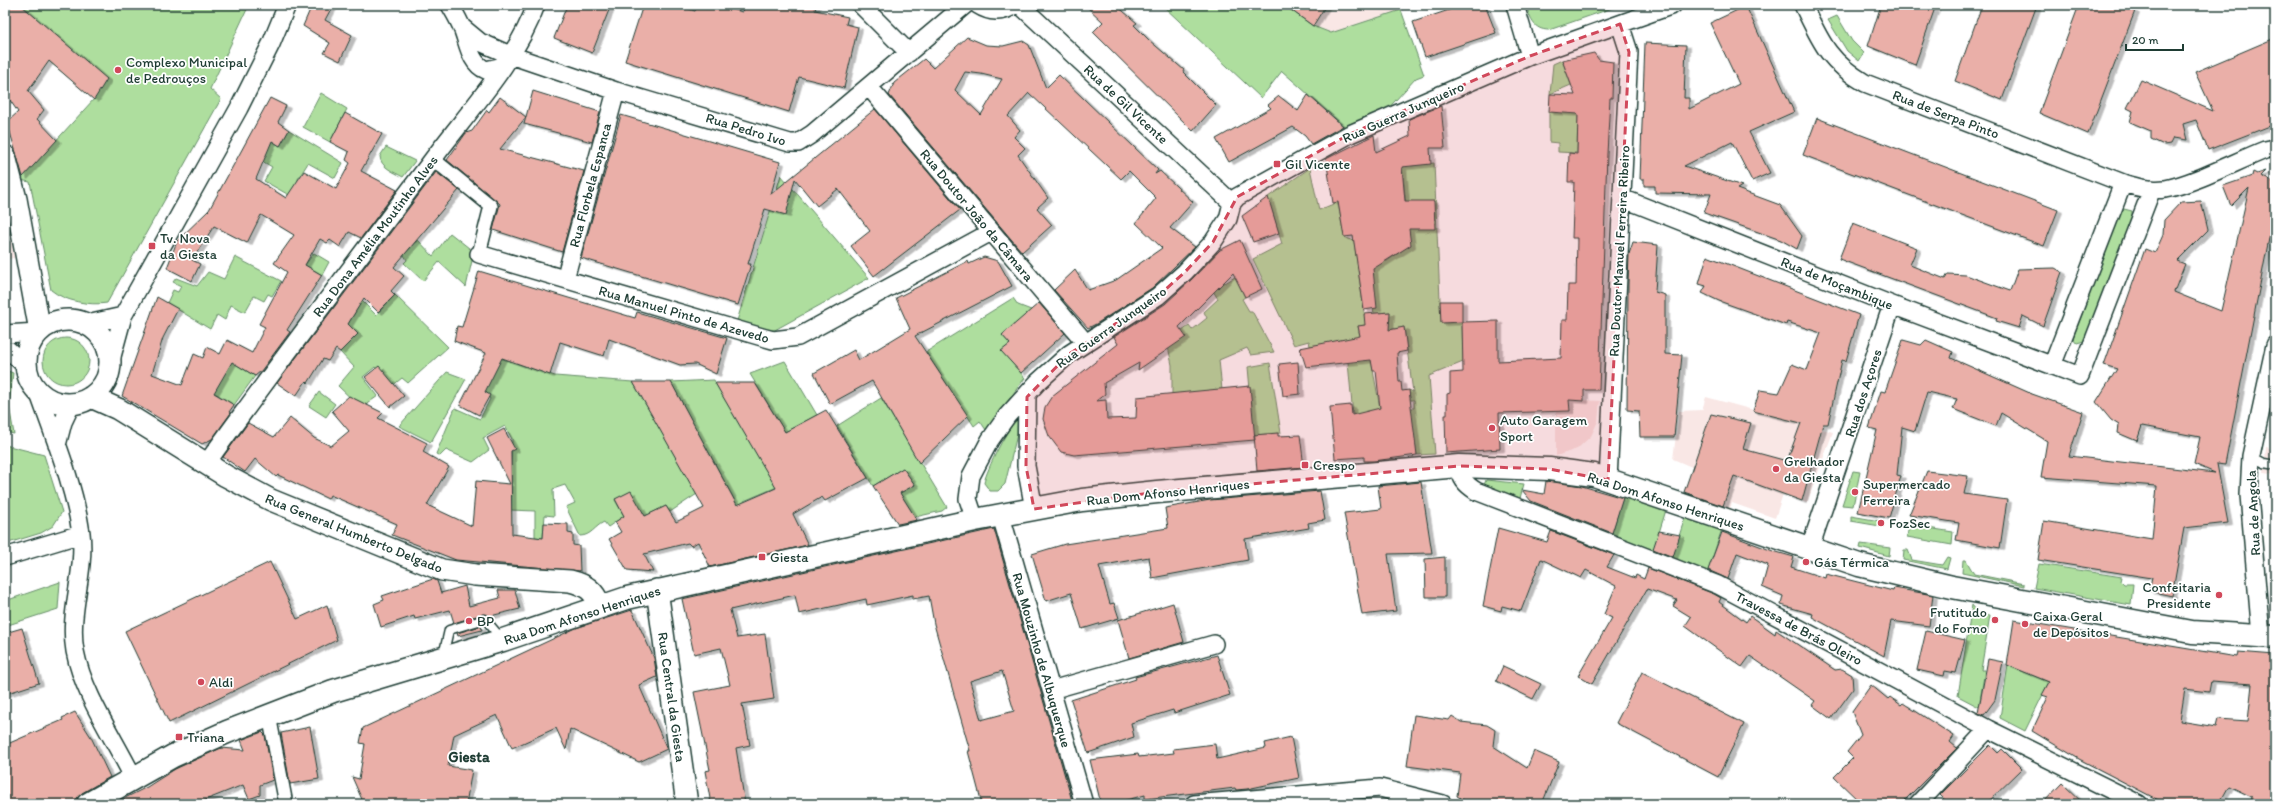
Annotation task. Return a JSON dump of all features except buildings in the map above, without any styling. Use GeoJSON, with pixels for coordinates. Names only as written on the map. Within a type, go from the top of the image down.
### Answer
{"type":"FeatureCollection","features":[{"type":"Feature","properties":{"kind":"main road","name":"Rua Dom Afonso Henriques"},"geometry":{"type":"LineString","coordinates":[[88,804],[173,756],[269,715],[333,691],[503,640],[600,606],[657,590],[975,520],[1082,500],[1157,492],[1460,466],[1549,469],[1594,475],[1859,565],[1952,587],[2192,632],[2268,636]]}},
{"type":"Feature","properties":{"kind":"street"},"geometry":{"type":"LineString","coordinates":[[56,445],[63,422],[109,375],[111,360],[123,316],[239,108],[271,44],[287,5]]}},
{"type":"Feature","properties":{"kind":"street"},"geometry":{"type":"LineString","coordinates":[[450,5],[463,28],[466,44],[479,66],[486,70],[506,60]]}},
{"type":"Feature","properties":{"kind":"street","name":"Rua Dona Amélia Moutinho Alves"},"geometry":{"type":"LineString","coordinates":[[206,464],[279,363],[506,60],[531,21],[536,5]]}},
{"type":"Feature","properties":{"kind":"street"},"geometry":{"type":"LineString","coordinates":[[861,5],[909,53]]}},
{"type":"Feature","properties":{"kind":"street","name":"Rua Pedro Ivo"},"geometry":{"type":"LineString","coordinates":[[463,28],[506,60],[790,143],[798,143],[812,134],[869,87],[965,5]]}},
{"type":"Feature","properties":{"kind":"street"},"geometry":{"type":"LineString","coordinates":[[978,5],[994,12],[1003,11],[1014,5]]}},
{"type":"Feature","properties":{"kind":"street","name":"Rua de Gil Vicente"},"geometry":{"type":"LineString","coordinates":[[1020,5],[1232,203]]}},
{"type":"Feature","properties":{"kind":"street"},"geometry":{"type":"LineString","coordinates":[[1515,5],[1530,56]]}},
{"type":"Feature","properties":{"kind":"street","name":"Rua Guerra Junqueiro"},"geometry":{"type":"LineString","coordinates":[[975,520],[968,499],[971,476],[980,457],[998,427],[1053,367],[1085,342],[1122,321],[1158,296],[1185,272],[1213,242],[1228,219],[1232,203],[1245,192],[1350,134],[1530,56],[1673,5]]}},
{"type":"Feature","properties":{"kind":"street","name":"Rua de Serpa Pinto"},"geometry":{"type":"LineString","coordinates":[[1803,5],[1830,55],[1845,71],[1865,83],[2123,183]]}},
{"type":"Feature","properties":{"kind":"street","name":"Rua Doutor Manuel Ferreira Ribeiro"},"geometry":{"type":"LineString","coordinates":[[1608,480],[1628,52],[1620,24]]}},
{"type":"Feature","properties":{"kind":"street","name":"Rua Doutor João da Câmara"},"geometry":{"type":"LineString","coordinates":[[869,87],[1085,342]]}},
{"type":"Feature","properties":{"kind":"street","name":"Rua Florbela Espanca"},"geometry":{"type":"LineString","coordinates":[[565,280],[616,91]]}},
{"type":"Feature","properties":{"kind":"street"},"geometry":{"type":"LineString","coordinates":[[2052,366],[2123,183],[2139,188],[2164,189],[2180,185],[2265,150],[2275,148]]}},
{"type":"Feature","properties":{"kind":"street"},"geometry":{"type":"LineString","coordinates":[[5,156],[16,199],[33,295],[45,328]]}},
{"type":"Feature","properties":{"kind":"street","name":"Rua Manuel Pinto de Azevedo"},"geometry":{"type":"LineString","coordinates":[[433,159],[491,206],[480,254],[762,337],[786,340],[798,337],[991,232]]}},
{"type":"Feature","properties":{"kind":"street","name":"Rua de Moçambique"},"geometry":{"type":"LineString","coordinates":[[1622,198],[1892,305],[2080,376],[2152,189]]}},
{"type":"Feature","properties":{"kind":"street","name":"Rua dos Açores"},"geometry":{"type":"LineString","coordinates":[[1810,548],[1892,305]]}},
{"type":"Feature","properties":{"kind":"street"},"geometry":{"type":"LineString","coordinates":[[86,324],[123,316]]}},
{"type":"Feature","properties":{"kind":"street"},"geometry":{"type":"LineString","coordinates":[[5,334],[45,328],[77,320],[86,324],[102,337],[108,346],[111,360]]}},
{"type":"Feature","properties":{"kind":"street"},"geometry":{"type":"LineString","coordinates":[[45,328],[28,350],[27,367],[30,379],[38,391],[71,489],[81,534],[81,562],[74,625],[75,651],[90,694],[133,778]]}},
{"type":"Feature","properties":{"kind":"street","name":"Rua de Angola"},"geometry":{"type":"LineString","coordinates":[[2268,636],[2249,495],[2251,456],[2275,345]]}},
{"type":"Feature","properties":{"kind":"street"},"geometry":{"type":"LineString","coordinates":[[5,347],[27,367]]}},
{"type":"Feature","properties":{"kind":"street"},"geometry":{"type":"LineString","coordinates":[[38,391],[50,399],[64,404],[88,396]]}},
{"type":"Feature","properties":{"kind":"street","name":"Rua General Humberto Delgado"},"geometry":{"type":"LineString","coordinates":[[88,396],[118,410],[206,464],[271,500],[332,526],[448,571],[475,576],[570,581],[585,585],[594,594],[600,606]]}},
{"type":"Feature","properties":{"kind":"street"},"geometry":{"type":"LineString","coordinates":[[1026,397],[1026,466],[1034,509]]}},
{"type":"Feature","properties":{"kind":"street","name":"Travessa de Brás Oleiro"},"geometry":{"type":"LineString","coordinates":[[1460,466],[1461,477],[1466,485],[1476,491],[1718,585],[1988,728],[2119,800],[2139,804]]}},
{"type":"Feature","properties":{"kind":"street","name":"Rua Mouzinho de Albuquerque"},"geometry":{"type":"LineString","coordinates":[[1001,516],[1084,804]]}},
{"type":"Feature","properties":{"kind":"street"},"geometry":{"type":"LineString","coordinates":[[5,557],[81,534]]}},
{"type":"Feature","properties":{"kind":"street","name":"Rua Central da Giesta"},"geometry":{"type":"LineString","coordinates":[[657,590],[687,804]]}},
{"type":"Feature","properties":{"kind":"street"},"geometry":{"type":"LineString","coordinates":[[1051,690],[1214,644]]}},
{"type":"Feature","properties":{"kind":"street"},"geometry":{"type":"LineString","coordinates":[[269,715],[286,804]]}},
{"type":"Feature","properties":{"kind":"street"},"geometry":{"type":"LineString","coordinates":[[1918,804],[1988,728]]}},
{"type":"Feature","properties":{"kind":"street"},"geometry":{"type":"LineString","coordinates":[[1194,804],[1380,788],[1443,804]]}},
{"type":"Feature","properties":{"kind":"lane"},"geometry":{"type":"LineString","coordinates":[[2251,456],[2264,463],[2275,465]]}},
{"type":"Feature","properties":{"kind":"highlighted area"},"geometry":{"type":"Polygon","coordinates":[[[1620,24],[1629,52],[1608,480],[1549,469],[1459,466],[1157,492],[1034,509],[1026,466],[1027,397],[1069,354],[1158,296],[1185,272],[1213,242],[1237,197],[1350,134],[1530,56],[1620,24]]]}},
{"type":"Feature","properties":{"kind":"shaded area"},"geometry":{"type":"Polygon","coordinates":[[[1284,5],[1419,5],[1331,33],[1313,26],[1284,5]]]}},
{"type":"Feature","properties":{"kind":"shaded area"},"geometry":{"type":"Polygon","coordinates":[[[5,196],[17,257],[5,260],[5,196]]]}},
{"type":"Feature","properties":{"kind":"shaded area"},"geometry":{"type":"Polygon","coordinates":[[[1706,397],[1833,432],[1807,503],[1783,494],[1775,518],[1732,503],[1729,511],[1722,509],[1735,474],[1701,471],[1673,459],[1679,411],[1702,410],[1706,397]]]}},
{"type":"Feature","properties":{"kind":"shaded area"},"geometry":{"type":"Polygon","coordinates":[[[1556,399],[1600,401],[1598,421],[1591,436],[1577,449],[1556,456],[1556,399]]]}},
{"type":"Feature","properties":{"kind":"shaded area"},"geometry":{"type":"Polygon","coordinates":[[[2266,447],[2275,449],[2275,475],[2264,473],[2266,447]]]}},
{"type":"Feature","properties":{"kind":"green space"},"geometry":{"type":"Polygon","coordinates":[[[5,5],[249,5],[210,89],[221,99],[107,303],[93,304],[78,302],[56,294],[51,290],[30,182],[20,180],[94,99],[5,24],[5,5]]]}},
{"type":"Feature","properties":{"kind":"green space"},"geometry":{"type":"Polygon","coordinates":[[[1162,5],[1284,5],[1313,26],[1331,33],[1401,10],[1424,75],[1416,78],[1385,112],[1346,128],[1282,71],[1261,98],[1162,5]]]}},
{"type":"Feature","properties":{"kind":"green space"},"geometry":{"type":"Polygon","coordinates":[[[1526,5],[1621,5],[1549,30],[1536,26],[1531,19],[1526,5]]]}},
{"type":"Feature","properties":{"kind":"green space"},"geometry":{"type":"Polygon","coordinates":[[[1837,16],[1852,41],[1864,53],[1859,61],[1847,51],[1828,20],[1837,16]]]}},
{"type":"Feature","properties":{"kind":"green space"},"geometry":{"type":"Polygon","coordinates":[[[1562,60],[1571,85],[1550,94],[1553,64],[1562,60]]]}},
{"type":"Feature","properties":{"kind":"green space"},"geometry":{"type":"Polygon","coordinates":[[[321,93],[347,109],[330,142],[303,127],[321,93]]]}},
{"type":"Feature","properties":{"kind":"green space"},"geometry":{"type":"Polygon","coordinates":[[[1549,112],[1578,113],[1577,153],[1558,152],[1558,143],[1549,142],[1549,112]]]}},
{"type":"Feature","properties":{"kind":"green space"},"geometry":{"type":"Polygon","coordinates":[[[289,130],[343,163],[335,178],[308,163],[298,179],[296,199],[264,181],[272,167],[262,161],[272,141],[280,146],[289,130]]]}},
{"type":"Feature","properties":{"kind":"green space"},"geometry":{"type":"Polygon","coordinates":[[[386,147],[415,161],[403,177],[388,169],[382,163],[380,156],[386,147]]]}},
{"type":"Feature","properties":{"kind":"green space"},"geometry":{"type":"Polygon","coordinates":[[[1400,147],[1411,166],[1434,163],[1441,323],[1462,322],[1463,362],[1429,376],[1435,454],[1417,455],[1410,408],[1414,408],[1414,400],[1410,400],[1409,390],[1413,392],[1404,327],[1389,330],[1390,312],[1374,313],[1370,293],[1374,287],[1372,263],[1387,261],[1410,245],[1400,147]]]}},
{"type":"Feature","properties":{"kind":"green space"},"geometry":{"type":"Polygon","coordinates":[[[1310,168],[1319,210],[1338,202],[1344,237],[1354,241],[1366,325],[1358,326],[1360,337],[1310,346],[1309,341],[1294,345],[1253,259],[1282,244],[1268,197],[1310,168]]]}},
{"type":"Feature","properties":{"kind":"green space"},"geometry":{"type":"Polygon","coordinates":[[[781,175],[869,278],[773,331],[737,321],[781,175]]]}},
{"type":"Feature","properties":{"kind":"green space"},"geometry":{"type":"Polygon","coordinates":[[[2124,209],[2132,211],[2132,218],[2084,341],[2077,343],[2073,338],[2120,212],[2124,209]]]}},
{"type":"Feature","properties":{"kind":"green space"},"geometry":{"type":"Polygon","coordinates":[[[450,233],[474,252],[466,287],[439,262],[423,281],[404,263],[407,260],[404,255],[418,240],[433,256],[450,233]]]}},
{"type":"Feature","properties":{"kind":"green space"},"geometry":{"type":"Polygon","coordinates":[[[1215,250],[1224,265],[1217,269],[1225,283],[1235,277],[1245,297],[1242,299],[1249,311],[1252,311],[1274,352],[1251,355],[1247,348],[1219,360],[1222,390],[1172,394],[1172,365],[1167,342],[1189,326],[1192,330],[1207,318],[1204,312],[1218,299],[1199,268],[1215,250]]]}},
{"type":"Feature","properties":{"kind":"green space"},"geometry":{"type":"Polygon","coordinates":[[[314,253],[329,262],[322,275],[305,265],[314,253]]]}},
{"type":"Feature","properties":{"kind":"green space"},"geometry":{"type":"Polygon","coordinates":[[[235,257],[281,281],[272,296],[268,294],[264,301],[254,296],[245,312],[231,305],[225,320],[217,315],[210,329],[167,303],[173,290],[178,292],[181,286],[173,282],[176,278],[197,286],[208,272],[224,279],[235,257]]]}},
{"type":"Feature","properties":{"kind":"green space"},"geometry":{"type":"Polygon","coordinates":[[[395,295],[448,347],[408,383],[402,378],[392,386],[375,367],[363,377],[378,396],[361,408],[338,386],[354,367],[340,352],[357,334],[348,324],[362,301],[376,315],[395,295]]]}},
{"type":"Feature","properties":{"kind":"green space"},"geometry":{"type":"Polygon","coordinates":[[[1013,298],[1018,305],[1031,310],[1021,331],[1014,324],[1002,335],[1010,344],[1002,351],[1025,378],[986,430],[980,421],[974,426],[926,352],[1013,298]]]}},
{"type":"Feature","properties":{"kind":"green space"},"geometry":{"type":"Polygon","coordinates":[[[66,338],[79,342],[85,348],[89,361],[85,374],[79,380],[66,384],[53,380],[47,374],[43,361],[47,348],[53,342],[66,338]]]}},
{"type":"Feature","properties":{"kind":"green space"},"geometry":{"type":"Polygon","coordinates":[[[1369,349],[1380,408],[1357,457],[1347,352],[1369,349]]]}},
{"type":"Feature","properties":{"kind":"green space"},"geometry":{"type":"Polygon","coordinates":[[[500,358],[555,376],[633,382],[697,494],[670,512],[666,506],[645,516],[615,500],[624,516],[608,527],[604,522],[590,533],[580,536],[566,507],[575,503],[565,485],[553,489],[554,516],[545,515],[543,538],[535,537],[535,511],[510,510],[512,439],[505,426],[483,438],[489,450],[473,462],[446,450],[440,456],[436,454],[455,408],[480,419],[490,399],[484,388],[500,358]]]}},
{"type":"Feature","properties":{"kind":"green space"},"geometry":{"type":"Polygon","coordinates":[[[785,361],[817,415],[785,432],[750,374],[785,361]]]}},
{"type":"Feature","properties":{"kind":"green space"},"geometry":{"type":"Polygon","coordinates":[[[232,362],[255,376],[234,405],[215,393],[204,391],[232,362]]]}},
{"type":"Feature","properties":{"kind":"green space"},"geometry":{"type":"Polygon","coordinates":[[[1270,363],[1281,433],[1254,435],[1248,367],[1270,363]]]}},
{"type":"Feature","properties":{"kind":"green space"},"geometry":{"type":"Polygon","coordinates":[[[5,370],[13,373],[9,406],[14,434],[5,432],[5,370]]]}},
{"type":"Feature","properties":{"kind":"green space"},"geometry":{"type":"Polygon","coordinates":[[[447,372],[466,379],[431,442],[399,426],[447,372]]]}},
{"type":"Feature","properties":{"kind":"green space"},"geometry":{"type":"Polygon","coordinates":[[[714,380],[777,487],[744,501],[752,522],[747,523],[671,382],[714,380]]]}},
{"type":"Feature","properties":{"kind":"green space"},"geometry":{"type":"Polygon","coordinates":[[[319,392],[335,404],[326,417],[309,406],[319,392]]]}},
{"type":"Feature","properties":{"kind":"green space"},"geometry":{"type":"Polygon","coordinates":[[[881,398],[947,507],[942,511],[915,517],[900,493],[915,485],[903,468],[873,486],[837,426],[881,398]]]}},
{"type":"Feature","properties":{"kind":"green space"},"geometry":{"type":"Polygon","coordinates":[[[1019,419],[1020,422],[1005,484],[998,491],[990,491],[984,483],[989,468],[1004,438],[1015,422],[1019,419]]]}},
{"type":"Feature","properties":{"kind":"green space"},"geometry":{"type":"Polygon","coordinates":[[[5,445],[44,455],[62,512],[53,526],[41,533],[5,544],[5,445]]]}},
{"type":"Feature","properties":{"kind":"green space"},"geometry":{"type":"Polygon","coordinates":[[[1853,471],[1860,472],[1853,506],[1842,505],[1853,471]]]}},
{"type":"Feature","properties":{"kind":"green space"},"geometry":{"type":"Polygon","coordinates":[[[1486,480],[1524,484],[1520,498],[1484,485],[1486,480]]]}},
{"type":"Feature","properties":{"kind":"green space"},"geometry":{"type":"Polygon","coordinates":[[[1623,497],[1666,510],[1653,552],[1611,536],[1623,497]]]}},
{"type":"Feature","properties":{"kind":"green space"},"geometry":{"type":"Polygon","coordinates":[[[1851,516],[1880,521],[1880,526],[1851,521],[1851,516]]]}},
{"type":"Feature","properties":{"kind":"green space"},"geometry":{"type":"Polygon","coordinates":[[[1685,517],[1722,529],[1707,574],[1672,559],[1685,517]]]}},
{"type":"Feature","properties":{"kind":"green space"},"geometry":{"type":"Polygon","coordinates":[[[1909,525],[1953,532],[1952,545],[1907,537],[1909,525]]]}},
{"type":"Feature","properties":{"kind":"green space"},"geometry":{"type":"Polygon","coordinates":[[[1861,544],[1890,548],[1889,556],[1860,548],[1861,544]]]}},
{"type":"Feature","properties":{"kind":"green space"},"geometry":{"type":"Polygon","coordinates":[[[1904,550],[1908,550],[1912,560],[1942,565],[1947,557],[1950,558],[1947,569],[1903,560],[1904,550]]]}},
{"type":"Feature","properties":{"kind":"green space"},"geometry":{"type":"Polygon","coordinates":[[[1963,560],[1966,560],[1974,574],[2024,584],[2024,586],[1962,573],[1963,560]]]}},
{"type":"Feature","properties":{"kind":"green space"},"geometry":{"type":"Polygon","coordinates":[[[2039,564],[2122,577],[2121,581],[2124,584],[2133,584],[2131,605],[2034,588],[2039,564]]]}},
{"type":"Feature","properties":{"kind":"green space"},"geometry":{"type":"Polygon","coordinates":[[[60,582],[58,609],[5,626],[5,601],[60,582]]]}},
{"type":"Feature","properties":{"kind":"green space"},"geometry":{"type":"Polygon","coordinates":[[[1972,605],[1979,614],[1990,615],[1981,670],[1985,670],[1979,707],[1958,696],[1972,605]]]}},
{"type":"Feature","properties":{"kind":"green space"},"geometry":{"type":"Polygon","coordinates":[[[2008,665],[2049,682],[2025,731],[2000,718],[2008,665]]]}},
{"type":"Feature","properties":{"kind":"place","name":"Complexo Municipal de Pedrouços"},"geometry":{"type":"Point","coordinates":[118,70]}},
{"type":"Feature","properties":{"kind":"place","name":"Gil Vicente"},"geometry":{"type":"Point","coordinates":[1277,164]}},
{"type":"Feature","properties":{"kind":"place","name":"Tv. Nova da Giesta"},"geometry":{"type":"Point","coordinates":[152,246]}},
{"type":"Feature","properties":{"kind":"place","name":"Auto Garagem Sport"},"geometry":{"type":"Point","coordinates":[1492,428]}},
{"type":"Feature","properties":{"kind":"place","name":"Crespo"},"geometry":{"type":"Point","coordinates":[1305,465]}},
{"type":"Feature","properties":{"kind":"place","name":"Grelhador da Giesta"},"geometry":{"type":"Point","coordinates":[1776,469]}},
{"type":"Feature","properties":{"kind":"place","name":"Supermercado Ferreira"},"geometry":{"type":"Point","coordinates":[1855,492]}},
{"type":"Feature","properties":{"kind":"place","name":"FozSec"},"geometry":{"type":"Point","coordinates":[1881,523]}},
{"type":"Feature","properties":{"kind":"place","name":"Giesta"},"geometry":{"type":"Point","coordinates":[762,557]}},
{"type":"Feature","properties":{"kind":"place","name":"Gás Térmica"},"geometry":{"type":"Point","coordinates":[1806,562]}},
{"type":"Feature","properties":{"kind":"place","name":"Confeitaria Presidente"},"geometry":{"type":"Point","coordinates":[2219,595]}},
{"type":"Feature","properties":{"kind":"place","name":"Frutitudo do Forno"},"geometry":{"type":"Point","coordinates":[1995,620]}},
{"type":"Feature","properties":{"kind":"place","name":"BP"},"geometry":{"type":"Point","coordinates":[469,621]}},
{"type":"Feature","properties":{"kind":"place","name":"Caixa Geral de Depósitos"},"geometry":{"type":"Point","coordinates":[2025,624]}},
{"type":"Feature","properties":{"kind":"place","name":"Aldi"},"geometry":{"type":"Point","coordinates":[201,682]}},
{"type":"Feature","properties":{"kind":"place","name":"Triana"},"geometry":{"type":"Point","coordinates":[179,737]}},
{"type":"Feature","properties":{"kind":"district","name":"Giesta"},"geometry":{"type":"Point","coordinates":[469,757]}}]}
